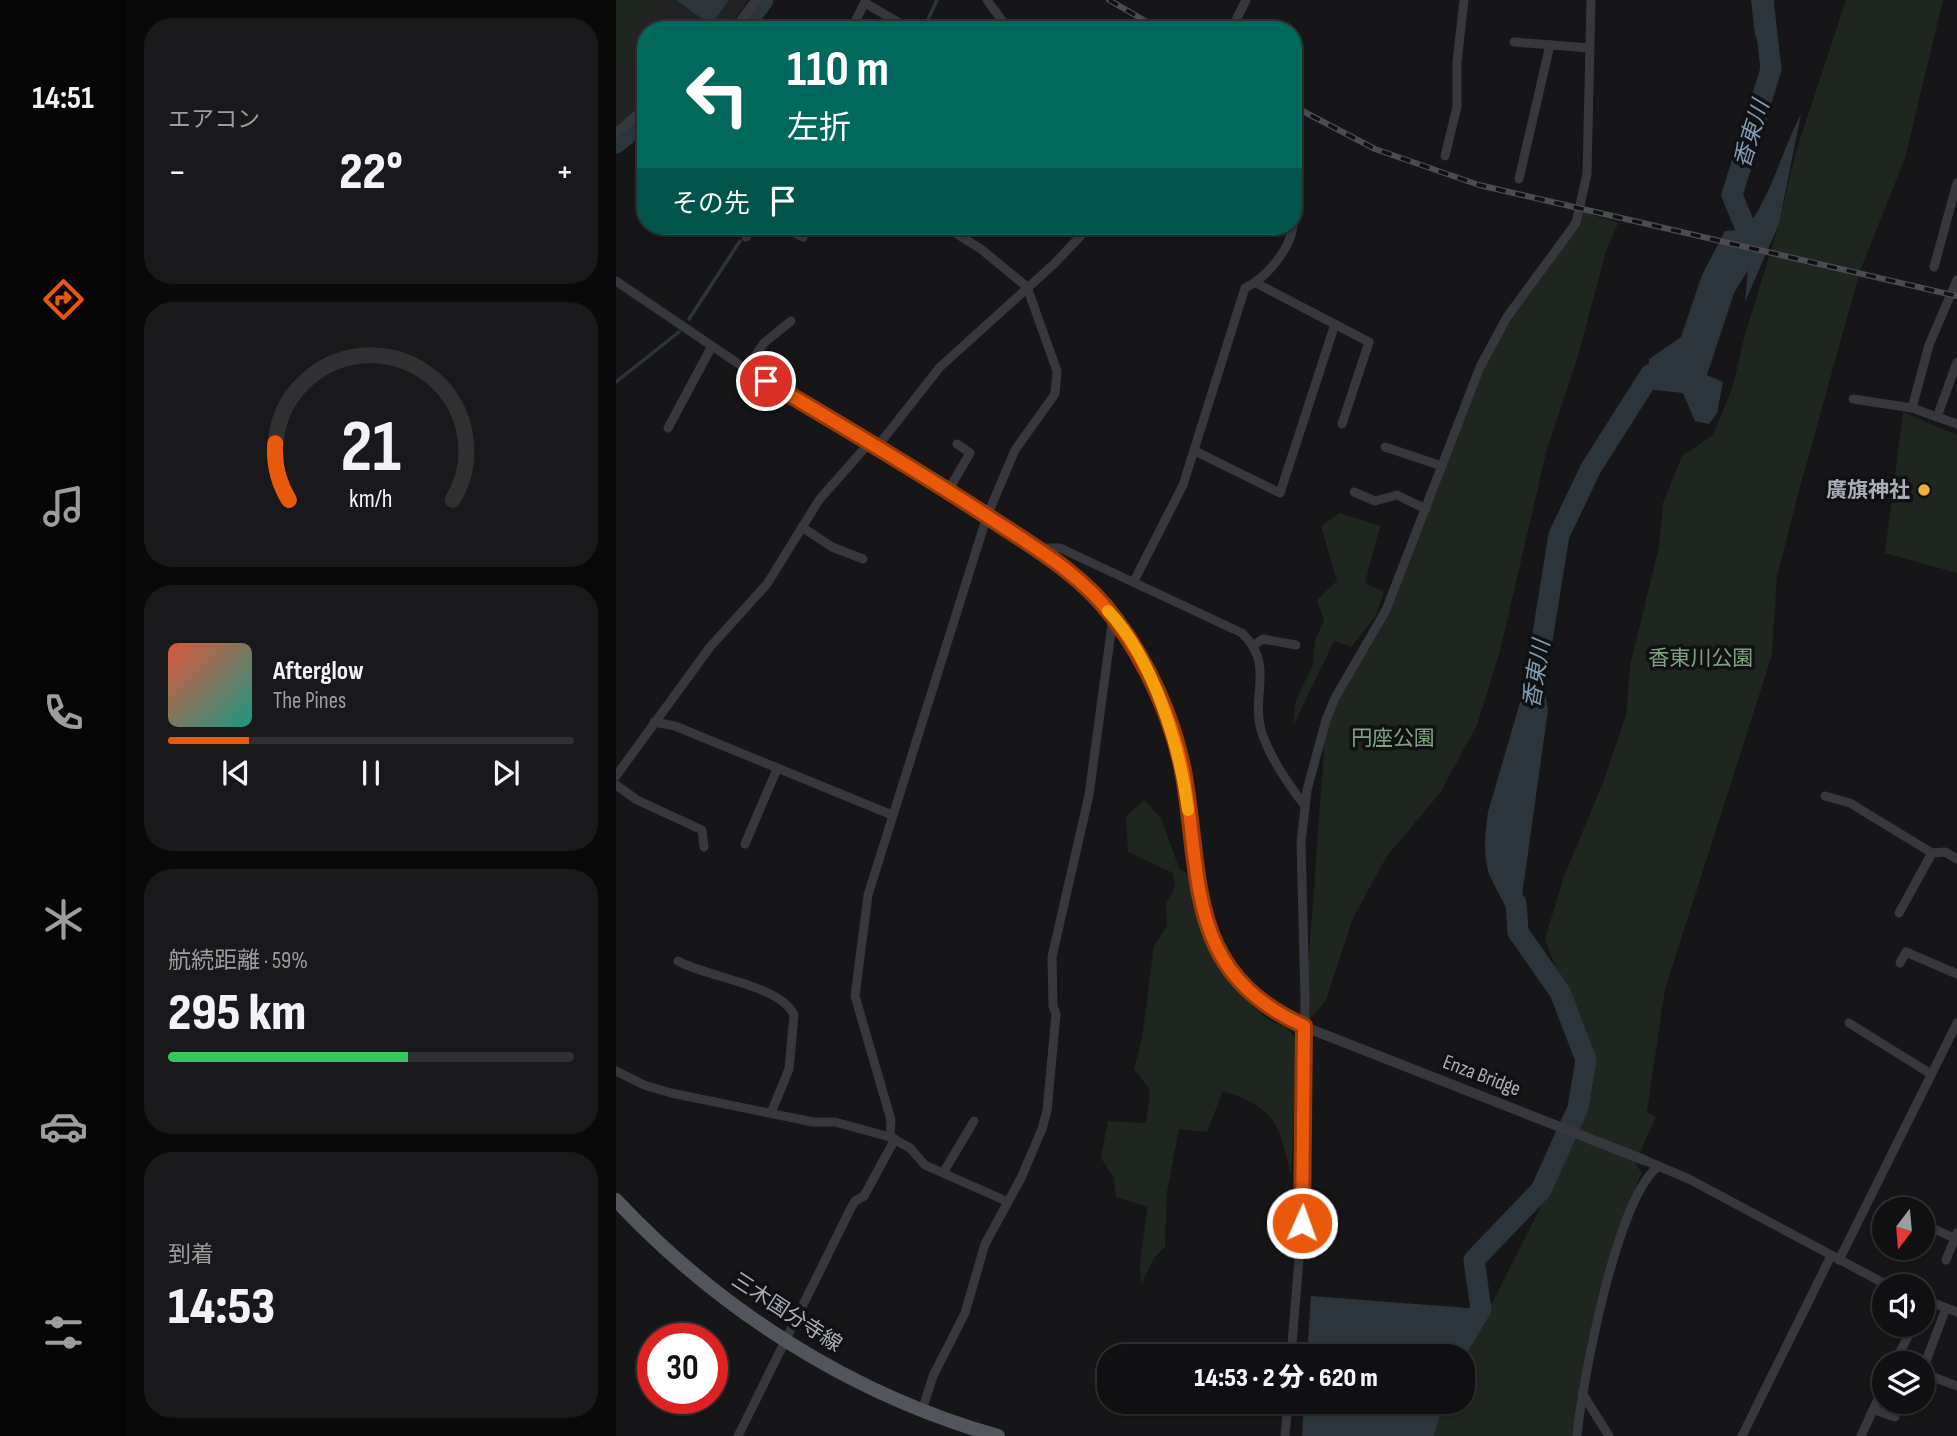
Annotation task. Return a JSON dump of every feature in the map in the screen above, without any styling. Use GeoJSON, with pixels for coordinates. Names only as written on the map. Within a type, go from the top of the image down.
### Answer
{"type":"FeatureCollection","features":[{"type":"Feature","properties":{"kind":"main road","name":"三木国分寺線"},"geometry":{"type":"LineString","coordinates":[[616,1200],[660,1247],[784,1340],[810,1356],[922,1411],[999,1436]]}},
{"type":"Feature","properties":{"kind":"street"},"geometry":{"type":"LineString","coordinates":[[743,21],[757,0]]}},
{"type":"Feature","properties":{"kind":"street"},"geometry":{"type":"LineString","coordinates":[[988,0],[1003,21]]}},
{"type":"Feature","properties":{"kind":"street"},"geometry":{"type":"LineString","coordinates":[[1236,21],[1246,0]]}},
{"type":"Feature","properties":{"kind":"street"},"geometry":{"type":"LineString","coordinates":[[1445,156],[1457,107],[1457,62],[1464,0]]}},
{"type":"Feature","properties":{"kind":"street"},"geometry":{"type":"LineString","coordinates":[[1292,1344],[1302,1223],[1305,1026],[1301,894],[1305,806],[1330,709],[1386,610],[1480,367],[1495,339],[1576,223],[1587,174],[1591,0]]}},
{"type":"Feature","properties":{"kind":"street"},"geometry":{"type":"LineString","coordinates":[[856,21],[866,1],[898,21]]}},
{"type":"Feature","properties":{"kind":"street"},"geometry":{"type":"LineString","coordinates":[[1514,42],[1589,48]]}},
{"type":"Feature","properties":{"kind":"street"},"geometry":{"type":"LineString","coordinates":[[1519,180],[1550,45]]}},
{"type":"Feature","properties":{"kind":"street"},"geometry":{"type":"LineString","coordinates":[[616,133],[637,115]]}},
{"type":"Feature","properties":{"kind":"street"},"geometry":{"type":"LineString","coordinates":[[1934,267],[1957,183]]}},
{"type":"Feature","properties":{"kind":"street"},"geometry":{"type":"LineString","coordinates":[[738,1436],[851,1208],[855,1201],[864,1196],[893,1138],[891,1120],[855,996],[868,895],[987,516],[1015,450],[1047,407],[1058,383],[1057,371],[1027,287],[981,248],[959,235]]}},
{"type":"Feature","properties":{"kind":"street"},"geometry":{"type":"LineString","coordinates":[[616,776],[710,647],[767,583],[831,484],[874,445],[940,367],[1054,264],[1081,235]]}},
{"type":"Feature","properties":{"kind":"street"},"geometry":{"type":"LineString","coordinates":[[1135,581],[1182,485],[1195,451],[1244,288],[1256,283],[1287,246],[1290,235]]}},
{"type":"Feature","properties":{"kind":"street"},"geometry":{"type":"LineString","coordinates":[[1912,408],[1929,345],[1957,280]]}},
{"type":"Feature","properties":{"kind":"street"},"geometry":{"type":"LineString","coordinates":[[616,281],[746,369],[970,505]]}},
{"type":"Feature","properties":{"kind":"street"},"geometry":{"type":"LineString","coordinates":[[1256,283],[1329,318],[1335,324],[1370,342],[1342,424]]}},
{"type":"Feature","properties":{"kind":"street"},"geometry":{"type":"LineString","coordinates":[[746,369],[764,343],[791,321]]}},
{"type":"Feature","properties":{"kind":"street"},"geometry":{"type":"LineString","coordinates":[[1195,451],[1280,493],[1335,324]]}},
{"type":"Feature","properties":{"kind":"street"},"geometry":{"type":"LineString","coordinates":[[668,428],[712,346]]}},
{"type":"Feature","properties":{"kind":"street"},"geometry":{"type":"LineString","coordinates":[[1937,417],[1957,362]]}},
{"type":"Feature","properties":{"kind":"street"},"geometry":{"type":"LineString","coordinates":[[1853,399],[1912,408],[1957,425]]}},
{"type":"Feature","properties":{"kind":"street"},"geometry":{"type":"LineString","coordinates":[[948,491],[970,453],[957,444]]}},
{"type":"Feature","properties":{"kind":"street"},"geometry":{"type":"LineString","coordinates":[[1385,447],[1443,466]]}},
{"type":"Feature","properties":{"kind":"street"},"geometry":{"type":"LineString","coordinates":[[1354,492],[1375,501],[1397,495],[1426,509]]}},
{"type":"Feature","properties":{"kind":"street","name":"Enza Bridge"},"geometry":{"type":"LineString","coordinates":[[970,505],[1037,548],[1079,582],[1114,617],[1145,667],[1163,708],[1184,774],[1198,888],[1209,931],[1227,965],[1251,994],[1266,1007],[1305,1026],[1644,1160]]}},
{"type":"Feature","properties":{"kind":"street"},"geometry":{"type":"LineString","coordinates":[[802,527],[832,547],[863,559]]}},
{"type":"Feature","properties":{"kind":"street"},"geometry":{"type":"LineString","coordinates":[[1037,548],[1060,548],[1135,581],[1241,633],[1254,645],[1260,658],[1260,728],[1291,788],[1305,806]]}},
{"type":"Feature","properties":{"kind":"street"},"geometry":{"type":"LineString","coordinates":[[922,1411],[933,1376],[965,1313],[985,1244],[1031,1156],[1047,1111],[1056,1014],[1053,1006],[1052,957],[1089,795],[1114,617]]}},
{"type":"Feature","properties":{"kind":"street"},"geometry":{"type":"LineString","coordinates":[[1254,645],[1263,639],[1296,645]]}},
{"type":"Feature","properties":{"kind":"street"},"geometry":{"type":"LineString","coordinates":[[654,722],[675,726],[892,815]]}},
{"type":"Feature","properties":{"kind":"street"},"geometry":{"type":"LineString","coordinates":[[745,844],[777,769]]}},
{"type":"Feature","properties":{"kind":"street"},"geometry":{"type":"LineString","coordinates":[[616,785],[637,800],[702,830],[704,847]]}},
{"type":"Feature","properties":{"kind":"street"},"geometry":{"type":"LineString","coordinates":[[1825,796],[1850,803],[1932,853],[1945,852],[1957,859]]}},
{"type":"Feature","properties":{"kind":"street"},"geometry":{"type":"LineString","coordinates":[[1899,913],[1932,853]]}},
{"type":"Feature","properties":{"kind":"street"},"geometry":{"type":"LineString","coordinates":[[1900,963],[1906,952],[1957,974]]}},
{"type":"Feature","properties":{"kind":"street"},"geometry":{"type":"LineString","coordinates":[[678,961],[770,994],[791,1007],[794,1015],[789,1069],[771,1113]]}},
{"type":"Feature","properties":{"kind":"street"},"geometry":{"type":"LineString","coordinates":[[1849,1023],[1931,1074]]}},
{"type":"Feature","properties":{"kind":"street"},"geometry":{"type":"LineString","coordinates":[[1742,1436],[1957,1023]]}},
{"type":"Feature","properties":{"kind":"street"},"geometry":{"type":"LineString","coordinates":[[616,1070],[644,1085],[671,1093],[813,1122],[835,1122],[893,1138],[910,1148],[925,1165],[1006,1201]]}},
{"type":"Feature","properties":{"kind":"street"},"geometry":{"type":"LineString","coordinates":[[943,1173],[974,1121]]}},
{"type":"Feature","properties":{"kind":"street"},"geometry":{"type":"LineString","coordinates":[[1644,1160],[1872,1277]]}},
{"type":"Feature","properties":{"kind":"street"},"geometry":{"type":"LineString","coordinates":[[1577,1436],[1582,1393],[1623,1230],[1635,1198],[1651,1172],[1660,1166]]}},
{"type":"Feature","properties":{"kind":"street"},"geometry":{"type":"LineString","coordinates":[[1936,1228],[1955,1235],[1946,1260]]}},
{"type":"Feature","properties":{"kind":"street"},"geometry":{"type":"LineString","coordinates":[[1935,1305],[1957,1312]]}},
{"type":"Feature","properties":{"kind":"street"},"geometry":{"type":"LineString","coordinates":[[1930,1351],[1946,1308]]}},
{"type":"Feature","properties":{"kind":"street"},"geometry":{"type":"LineString","coordinates":[[1935,1376],[1957,1386]]}},
{"type":"Feature","properties":{"kind":"street"},"geometry":{"type":"LineString","coordinates":[[1582,1393],[1609,1436]]}},
{"type":"Feature","properties":{"kind":"street"},"geometry":{"type":"LineString","coordinates":[[1285,1436],[1288,1414]]}},
{"type":"Feature","properties":{"kind":"street"},"geometry":{"type":"LineString","coordinates":[[1861,1436],[1873,1414]]}},
{"type":"Feature","properties":{"kind":"street"},"geometry":{"type":"LineString","coordinates":[[1885,1414],[1895,1418]]}},
{"type":"Feature","properties":{"kind":"shaded area"},"geometry":{"type":"Polygon","coordinates":[[[616,0],[748,0],[733,21],[637,21],[637,110],[616,127],[616,0]]]}},
{"type":"Feature","properties":{"kind":"green space"},"geometry":{"type":"Polygon","coordinates":[[[616,0],[658,0],[641,21],[637,21],[637,26],[630,35],[637,41],[637,59],[616,72],[616,0]]]}},
{"type":"Feature","properties":{"kind":"green space","name":"香東川公園"},"geometry":{"type":"Polygon","coordinates":[[[1846,0],[1943,0],[1905,158],[1860,271],[1797,498],[1777,577],[1772,655],[1665,989],[1647,1112],[1656,1117],[1635,1163],[1642,1173],[1617,1236],[1597,1302],[1583,1368],[1574,1436],[1434,1436],[1440,1414],[1475,1414],[1475,1344],[1471,1344],[1553,1183],[1580,1113],[1589,1056],[1545,939],[1563,879],[1604,780],[1626,715],[1630,665],[1659,547],[1663,503],[1682,456],[1713,435],[1733,386],[1744,338],[1779,224],[1796,151],[1846,0]]]}},
{"type":"Feature","properties":{"kind":"green space","name":"円座公園"},"geometry":{"type":"Polygon","coordinates":[[[1584,212],[1618,223],[1606,251],[1578,356],[1547,449],[1500,651],[1477,725],[1440,793],[1387,856],[1353,918],[1326,1000],[1304,1026],[1326,720],[1374,635],[1480,367],[1507,317],[1584,212]]]}},
{"type":"Feature","properties":{"kind":"green space","name":"廣旗神社"},"geometry":{"type":"Polygon","coordinates":[[[1903,412],[1957,435],[1957,573],[1885,553],[1903,412]]]}},
{"type":"Feature","properties":{"kind":"green space"},"geometry":{"type":"Polygon","coordinates":[[[1340,513],[1380,526],[1365,583],[1384,592],[1375,617],[1351,647],[1334,641],[1293,726],[1296,700],[1313,665],[1314,643],[1324,620],[1317,600],[1337,581],[1321,526],[1340,513]]]}},
{"type":"Feature","properties":{"kind":"green space"},"geometry":{"type":"Polygon","coordinates":[[[1144,800],[1161,818],[1179,868],[1188,874],[1204,934],[1221,967],[1261,1014],[1290,1031],[1298,1043],[1291,1175],[1278,1130],[1272,1120],[1255,1104],[1223,1091],[1207,1132],[1179,1129],[1167,1192],[1165,1247],[1154,1258],[1141,1284],[1140,1265],[1147,1207],[1116,1197],[1114,1178],[1101,1158],[1108,1121],[1146,1123],[1150,1090],[1134,1069],[1142,1037],[1154,946],[1167,926],[1166,904],[1175,887],[1173,873],[1128,852],[1126,816],[1144,800]]]}},
{"type":"Feature","properties":{"kind":"water"},"geometry":{"type":"Polygon","coordinates":[[[676,0],[729,0],[714,21],[705,21],[676,0]]]}},
{"type":"Feature","properties":{"kind":"water"},"geometry":{"type":"Polygon","coordinates":[[[1751,0],[1774,0],[1772,24],[1777,50],[1771,69],[1755,35],[1751,0]]]}},
{"type":"Feature","properties":{"kind":"water"},"geometry":{"type":"Polygon","coordinates":[[[1801,114],[1779,224],[1745,302],[1748,270],[1734,293],[1707,375],[1723,382],[1717,413],[1709,424],[1695,421],[1683,393],[1646,389],[1650,375],[1649,359],[1681,337],[1702,275],[1725,231],[1746,229],[1756,215],[1801,114]]]}},
{"type":"Feature","properties":{"kind":"water"},"geometry":{"type":"Polygon","coordinates":[[[1545,617],[1549,664],[1545,693],[1548,710],[1519,917],[1523,935],[1514,934],[1508,912],[1491,878],[1486,862],[1485,837],[1488,812],[1545,617]]]}},
{"type":"Feature","properties":{"kind":"water"},"geometry":{"type":"Polygon","coordinates":[[[1311,1296],[1487,1309],[1471,1344],[1308,1344],[1311,1296]]]}},
{"type":"Feature","properties":{"kind":"water"},"geometry":{"type":"Polygon","coordinates":[[[1303,1414],[1440,1414],[1434,1436],[1302,1436],[1303,1414]]]}},
{"type":"Feature","properties":{"kind":"waterway"},"geometry":{"type":"LineString","coordinates":[[748,21],[763,0]]}},
{"type":"Feature","properties":{"kind":"waterway"},"geometry":{"type":"LineString","coordinates":[[927,21],[937,0]]}},
{"type":"Feature","properties":{"kind":"waterway","name":"香東川"},"geometry":{"type":"LineString","coordinates":[[1741,258],[1746,229],[1732,195],[1771,69],[1763,0]]}},
{"type":"Feature","properties":{"kind":"waterway"},"geometry":{"type":"LineString","coordinates":[[616,143],[637,126]]}},
{"type":"Feature","properties":{"kind":"waterway"},"geometry":{"type":"LineString","coordinates":[[689,319],[740,241]]}},
{"type":"Feature","properties":{"kind":"waterway"},"geometry":{"type":"LineString","coordinates":[[616,382],[679,332]]}},
{"type":"Feature","properties":{"kind":"waterway","name":"香東川"},"geometry":{"type":"LineString","coordinates":[[1541,646],[1559,535],[1591,468],[1650,375],[1674,362]]}},
{"type":"Feature","properties":{"kind":"waterway","name":"香東川"},"geometry":{"type":"LineString","coordinates":[[1460,1344],[1481,1309],[1474,1260],[1541,1190],[1578,1108],[1586,1060],[1560,992],[1518,932],[1516,903]]}},
{"type":"Feature","properties":{"kind":"railway"},"geometry":{"type":"LineString","coordinates":[[1109,0],[1145,21]]}},
{"type":"Feature","properties":{"kind":"railway"},"geometry":{"type":"LineString","coordinates":[[1302,111],[1375,149],[1479,185],[1957,296]]}},
{"type":"Feature","properties":{"kind":"slow traffic"},"geometry":{"type":"LineString","coordinates":[[1108,611],[1145,667],[1163,708],[1184,774],[1188,810]]}},
{"type":"Feature","properties":{"kind":"place","name":"廣旗神社"},"geometry":{"type":"Point","coordinates":[1924,490]}},
{"type":"Feature","properties":{"kind":"route"},"geometry":{"type":"LineString","coordinates":[[766,381],[1037,548],[1079,582],[1114,617],[1145,667],[1163,708],[1184,774],[1198,888],[1209,931],[1227,965],[1251,994],[1266,1007],[1304,1026],[1302,1223]]}}]}
